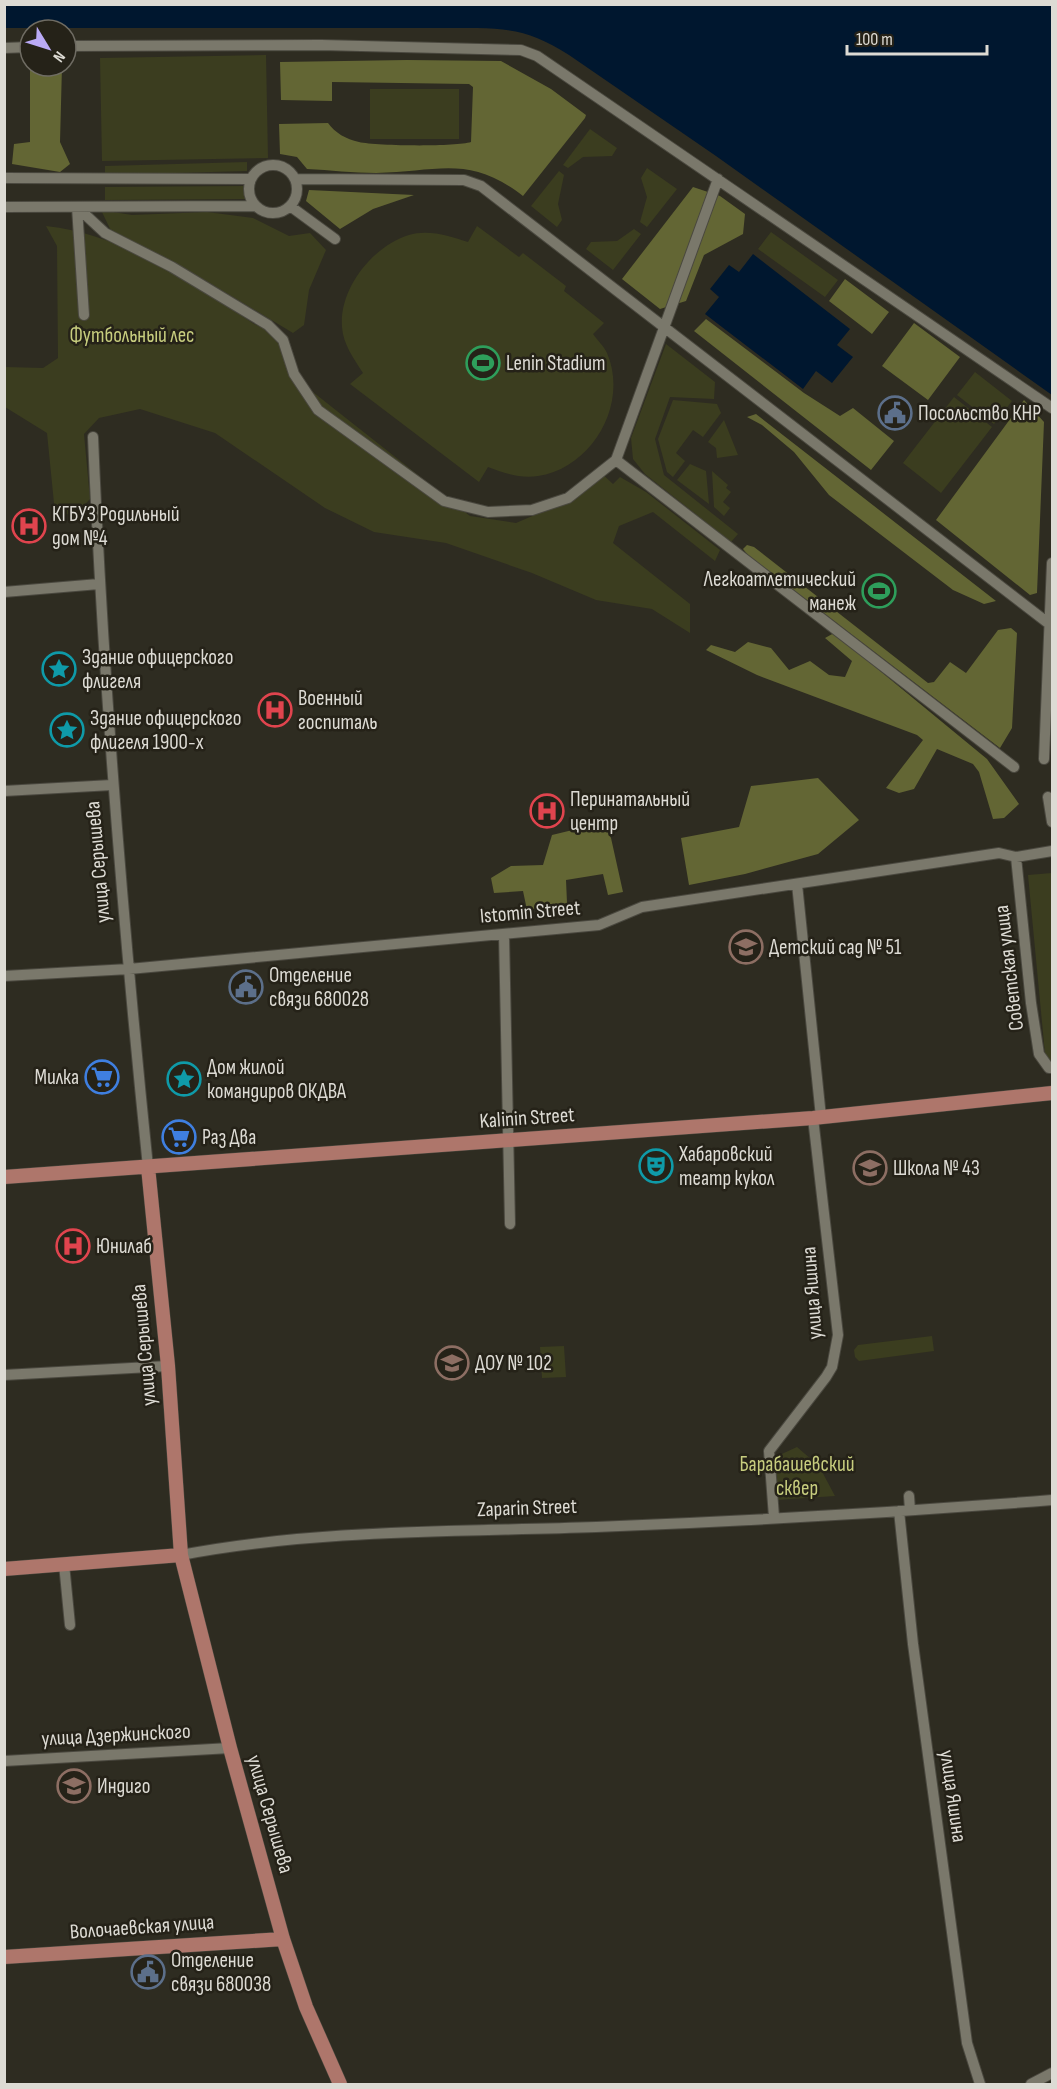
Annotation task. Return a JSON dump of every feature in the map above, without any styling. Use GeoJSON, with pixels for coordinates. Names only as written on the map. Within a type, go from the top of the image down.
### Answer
{"type":"FeatureCollection","features":[{"type":"Feature","properties":{"kind":"main road","name":"Kalinin Street"},"geometry":{"type":"LineString","coordinates":[[4,1177],[817,1117],[1053,1093]]}},
{"type":"Feature","properties":{"kind":"main road","name":"улица Серышева"},"geometry":{"type":"LineString","coordinates":[[148,1167],[168,1366],[181,1555],[230,1748],[283,1939],[306,2007],[340,2085]]}},
{"type":"Feature","properties":{"kind":"main road","name":"Zaparin Street"},"geometry":{"type":"LineString","coordinates":[[4,1569],[181,1555]]}},
{"type":"Feature","properties":{"kind":"main road","name":"Волочаевская улица"},"geometry":{"type":"LineString","coordinates":[[4,1957],[283,1939]]}},
{"type":"Feature","properties":{"kind":"street"},"geometry":{"type":"LineString","coordinates":[[78,46],[321,45],[521,50],[537,56],[1053,408]]}},
{"type":"Feature","properties":{"kind":"street"},"geometry":{"type":"LineString","coordinates":[[4,207],[255,206],[272,213],[282,212],[296,198],[296,180],[291,172],[273,164],[256,170],[250,179],[250,198],[255,206]]}},
{"type":"Feature","properties":{"kind":"street"},"geometry":{"type":"LineString","coordinates":[[4,178],[250,179]]}},
{"type":"Feature","properties":{"kind":"street"},"geometry":{"type":"LineString","coordinates":[[296,180],[474,182],[666,327],[1048,623]]}},
{"type":"Feature","properties":{"kind":"street"},"geometry":{"type":"LineString","coordinates":[[77,207],[105,233],[172,267],[268,325],[283,340],[294,374],[318,410],[444,501],[488,512],[532,510],[568,498],[616,460],[718,180]]}},
{"type":"Feature","properties":{"kind":"street"},"geometry":{"type":"LineString","coordinates":[[290,206],[335,239]]}},
{"type":"Feature","properties":{"kind":"street"},"geometry":{"type":"LineString","coordinates":[[77,207],[84,315]]}},
{"type":"Feature","properties":{"kind":"street","name":"улица Серышева"},"geometry":{"type":"LineString","coordinates":[[93,436],[99,584],[112,785],[148,1167]]}},
{"type":"Feature","properties":{"kind":"street"},"geometry":{"type":"LineString","coordinates":[[616,460],[1014,767]]}},
{"type":"Feature","properties":{"kind":"street"},"geometry":{"type":"LineString","coordinates":[[1044,759],[1048,623],[1053,563]]}},
{"type":"Feature","properties":{"kind":"street"},"geometry":{"type":"LineString","coordinates":[[4,592],[99,584]]}},
{"type":"Feature","properties":{"kind":"street"},"geometry":{"type":"LineString","coordinates":[[4,791],[112,785]]}},
{"type":"Feature","properties":{"kind":"street"},"geometry":{"type":"LineString","coordinates":[[1048,797],[1053,822]]}},
{"type":"Feature","properties":{"kind":"street","name":"Istomin Street"},"geometry":{"type":"LineString","coordinates":[[4,976],[129,969],[599,925],[642,907],[999,853],[1016,857],[1053,851]]}},
{"type":"Feature","properties":{"kind":"street","name":"Советская улица"},"geometry":{"type":"LineString","coordinates":[[1016,857],[1031,1003],[1039,1054],[1049,1068],[1053,1068]]}},
{"type":"Feature","properties":{"kind":"street","name":"улица Яшина"},"geometry":{"type":"LineString","coordinates":[[774,1517],[770,1451],[832,1367],[838,1335],[797,884]]}},
{"type":"Feature","properties":{"kind":"street"},"geometry":{"type":"LineString","coordinates":[[504,934],[510,1224]]}},
{"type":"Feature","properties":{"kind":"street"},"geometry":{"type":"LineString","coordinates":[[4,1375],[168,1366]]}},
{"type":"Feature","properties":{"kind":"street","name":"улица Яшина"},"geometry":{"type":"LineString","coordinates":[[909,1496],[904,1510],[913,1644],[967,2043],[980,2085]]}},
{"type":"Feature","properties":{"kind":"street","name":"Zaparin Street"},"geometry":{"type":"LineString","coordinates":[[181,1555],[298,1540],[774,1517],[1053,1500]]}},
{"type":"Feature","properties":{"kind":"street"},"geometry":{"type":"LineString","coordinates":[[64,1564],[70,1625]]}},
{"type":"Feature","properties":{"kind":"street","name":"улица Дзержинского"},"geometry":{"type":"LineString","coordinates":[[4,1761],[230,1748]]}},
{"type":"Feature","properties":{"kind":"street"},"geometry":{"type":"LineString","coordinates":[[1030,2085],[1053,2073]]}},
{"type":"Feature","properties":{"kind":"green space"},"geometry":{"type":"Polygon","coordinates":[[[266,55],[268,158],[102,161],[100,58],[266,55]]]}},
{"type":"Feature","properties":{"kind":"green space"},"geometry":{"type":"Polygon","coordinates":[[[501,61],[551,89],[586,115],[523,196],[504,183],[469,170],[452,168],[359,173],[307,169],[297,157],[280,154],[279,124],[328,123],[345,137],[368,143],[433,145],[471,142],[473,87],[469,84],[332,82],[332,101],[281,100],[280,62],[501,61]]]}},
{"type":"Feature","properties":{"kind":"green space"},"geometry":{"type":"Polygon","coordinates":[[[30,78],[62,78],[60,142],[70,164],[60,172],[12,164],[14,144],[30,142],[30,78]]]}},
{"type":"Feature","properties":{"kind":"green space"},"geometry":{"type":"Polygon","coordinates":[[[370,89],[459,89],[459,139],[370,139],[370,89]]]}},
{"type":"Feature","properties":{"kind":"green space"},"geometry":{"type":"Polygon","coordinates":[[[590,129],[617,148],[612,156],[583,157],[568,168],[563,165],[590,129]]]}},
{"type":"Feature","properties":{"kind":"green space"},"geometry":{"type":"Polygon","coordinates":[[[247,162],[247,171],[105,175],[105,166],[247,162]]]}},
{"type":"Feature","properties":{"kind":"green space"},"geometry":{"type":"Polygon","coordinates":[[[647,168],[677,189],[647,227],[640,222],[647,197],[641,178],[647,168]]]}},
{"type":"Feature","properties":{"kind":"green space"},"geometry":{"type":"Polygon","coordinates":[[[559,171],[564,175],[558,204],[562,220],[557,227],[531,206],[559,171]]]}},
{"type":"Feature","properties":{"kind":"green space"},"geometry":{"type":"Polygon","coordinates":[[[246,186],[246,199],[105,200],[105,187],[246,186]]]}},
{"type":"Feature","properties":{"kind":"green space"},"geometry":{"type":"Polygon","coordinates":[[[693,187],[720,196],[745,214],[743,234],[704,255],[686,301],[660,309],[622,279],[693,187]]]}},
{"type":"Feature","properties":{"kind":"green space"},"geometry":{"type":"Polygon","coordinates":[[[309,190],[414,195],[373,209],[340,229],[306,201],[309,190]]]}},
{"type":"Feature","properties":{"kind":"green space"},"geometry":{"type":"Polygon","coordinates":[[[101,210],[132,215],[207,212],[253,218],[289,236],[310,233],[326,250],[309,290],[304,325],[293,333],[183,267],[114,237],[101,210]]]}},
{"type":"Feature","properties":{"kind":"green space","name":"Футбольный лес"},"geometry":{"type":"Polygon","coordinates":[[[46,226],[103,239],[130,250],[180,276],[254,324],[273,332],[299,381],[470,516],[516,523],[551,508],[598,470],[613,484],[620,477],[646,492],[720,550],[715,561],[653,512],[619,526],[613,543],[690,604],[690,633],[652,609],[596,600],[532,573],[446,543],[374,532],[325,508],[215,433],[140,409],[99,418],[84,434],[90,499],[75,515],[55,513],[47,433],[5,407],[5,367],[43,368],[58,358],[57,246],[46,226]]]}},
{"type":"Feature","properties":{"kind":"green space","name":"Lenin Stadium"},"geometry":{"type":"Polygon","coordinates":[[[477,226],[519,257],[523,253],[566,286],[564,291],[604,323],[593,334],[606,350],[613,373],[613,393],[609,412],[601,431],[589,447],[575,461],[557,471],[525,477],[488,467],[479,482],[350,384],[363,373],[344,339],[343,312],[352,284],[361,270],[383,249],[409,235],[431,233],[468,242],[477,226]]]}},
{"type":"Feature","properties":{"kind":"green space"},"geometry":{"type":"Polygon","coordinates":[[[634,229],[641,234],[613,270],[586,249],[591,242],[617,241],[634,229]]]}},
{"type":"Feature","properties":{"kind":"green space"},"geometry":{"type":"Polygon","coordinates":[[[771,232],[838,280],[825,297],[758,249],[771,232]]]}},
{"type":"Feature","properties":{"kind":"green space"},"geometry":{"type":"Polygon","coordinates":[[[845,279],[889,312],[872,334],[829,301],[845,279]]]}},
{"type":"Feature","properties":{"kind":"green space"},"geometry":{"type":"Polygon","coordinates":[[[706,319],[804,393],[840,416],[853,408],[894,441],[871,470],[694,331],[706,319]]]}},
{"type":"Feature","properties":{"kind":"green space"},"geometry":{"type":"Polygon","coordinates":[[[914,323],[960,357],[928,400],[882,366],[914,323]]]}},
{"type":"Feature","properties":{"kind":"green space"},"geometry":{"type":"Polygon","coordinates":[[[666,344],[715,382],[714,399],[670,397],[655,439],[664,475],[738,534],[731,542],[645,474],[633,459],[631,438],[666,344]]]}},
{"type":"Feature","properties":{"kind":"green space"},"geometry":{"type":"Polygon","coordinates":[[[975,372],[1012,401],[994,424],[957,395],[975,372]]]}},
{"type":"Feature","properties":{"kind":"green space"},"geometry":{"type":"Polygon","coordinates":[[[954,397],[992,427],[941,493],[903,463],[954,397]]]}},
{"type":"Feature","properties":{"kind":"green space"},"geometry":{"type":"Polygon","coordinates":[[[673,400],[717,404],[721,413],[703,437],[693,430],[676,453],[685,461],[673,477],[667,472],[658,439],[673,400]]]}},
{"type":"Feature","properties":{"kind":"green space"},"geometry":{"type":"Polygon","coordinates":[[[1024,400],[1044,422],[1037,593],[1030,595],[936,520],[1024,400]]]}},
{"type":"Feature","properties":{"kind":"green space"},"geometry":{"type":"Polygon","coordinates":[[[756,414],[996,601],[984,604],[953,590],[829,495],[794,452],[762,425],[747,417],[756,414]]]}},
{"type":"Feature","properties":{"kind":"green space"},"geometry":{"type":"Polygon","coordinates":[[[724,420],[738,455],[717,458],[716,448],[708,442],[724,420]]]}},
{"type":"Feature","properties":{"kind":"green space"},"geometry":{"type":"Polygon","coordinates":[[[690,464],[706,471],[709,504],[677,480],[690,464]]]}},
{"type":"Feature","properties":{"kind":"green space"},"geometry":{"type":"Polygon","coordinates":[[[712,471],[728,485],[726,488],[731,492],[723,502],[730,508],[724,516],[714,507],[712,471]]]}},
{"type":"Feature","properties":{"kind":"green space"},"geometry":{"type":"Polygon","coordinates":[[[747,545],[754,547],[928,683],[934,682],[950,662],[966,673],[998,630],[1011,628],[1017,633],[1012,728],[1000,748],[748,555],[743,549],[747,545]]]}},
{"type":"Feature","properties":{"kind":"green space"},"geometry":{"type":"Polygon","coordinates":[[[834,633],[987,759],[1019,804],[1004,818],[993,819],[979,772],[973,764],[937,749],[914,789],[899,793],[886,788],[923,740],[917,735],[757,675],[706,650],[711,645],[735,652],[748,642],[771,648],[789,670],[810,661],[829,675],[845,677],[852,661],[825,638],[834,633]]]}},
{"type":"Feature","properties":{"kind":"green space"},"geometry":{"type":"Polygon","coordinates":[[[818,778],[859,820],[818,854],[745,874],[689,885],[681,838],[739,827],[751,786],[818,778]]]}},
{"type":"Feature","properties":{"kind":"green space"},"geometry":{"type":"Polygon","coordinates":[[[585,827],[606,829],[611,838],[623,892],[608,895],[603,874],[566,880],[567,903],[527,910],[523,891],[494,893],[491,878],[511,866],[543,865],[552,835],[585,827]]]}},
{"type":"Feature","properties":{"kind":"green space"},"geometry":{"type":"Polygon","coordinates":[[[1052,873],[1052,1063],[1046,1064],[1028,875],[1052,873]]]}},
{"type":"Feature","properties":{"kind":"green space"},"geometry":{"type":"Polygon","coordinates":[[[932,1336],[934,1351],[859,1361],[855,1357],[854,1350],[858,1345],[932,1336]]]}},
{"type":"Feature","properties":{"kind":"green space"},"geometry":{"type":"Polygon","coordinates":[[[564,1346],[566,1377],[542,1378],[540,1347],[564,1346]]]}},
{"type":"Feature","properties":{"kind":"green space","name":"Барабашевский сквер"},"geometry":{"type":"Polygon","coordinates":[[[797,1447],[819,1466],[835,1496],[776,1500],[773,1458],[797,1447]]]}},
{"type":"Feature","properties":{"kind":"water"},"geometry":{"type":"Polygon","coordinates":[[[4,5],[1052,5],[1052,395],[716,156],[569,55],[535,37],[515,31],[477,28],[78,28],[78,18],[18,18],[18,28],[5,28],[4,5]]]}},
{"type":"Feature","properties":{"kind":"water"},"geometry":{"type":"Polygon","coordinates":[[[753,254],[850,329],[837,345],[853,357],[832,383],[816,371],[803,389],[705,314],[719,297],[710,289],[729,265],[739,272],[753,254]]]}},
{"type":"Feature","properties":{"kind":"place","name":"Lenin Stadium"},"geometry":{"type":"Point","coordinates":[483,363]}},
{"type":"Feature","properties":{"kind":"place","name":"Посольство КНР"},"geometry":{"type":"Point","coordinates":[895,413]}},
{"type":"Feature","properties":{"kind":"place","name":"КГБУЗ Родильный дом №4"},"geometry":{"type":"Point","coordinates":[29,526]}},
{"type":"Feature","properties":{"kind":"place","name":"Легкоатлетический манеж"},"geometry":{"type":"Point","coordinates":[879,591]}},
{"type":"Feature","properties":{"kind":"place","name":"Здание офицерского флигеля"},"geometry":{"type":"Point","coordinates":[59,669]}},
{"type":"Feature","properties":{"kind":"place","name":"Военный госпиталь"},"geometry":{"type":"Point","coordinates":[275,710]}},
{"type":"Feature","properties":{"kind":"place","name":"Здание офицерского флигеля 1900-х"},"geometry":{"type":"Point","coordinates":[67,730]}},
{"type":"Feature","properties":{"kind":"place","name":"Перинатальный центр"},"geometry":{"type":"Point","coordinates":[547,811]}},
{"type":"Feature","properties":{"kind":"place","name":"Детский сад № 51"},"geometry":{"type":"Point","coordinates":[746,947]}},
{"type":"Feature","properties":{"kind":"place","name":"Отделение связи 680028"},"geometry":{"type":"Point","coordinates":[246,987]}},
{"type":"Feature","properties":{"kind":"place","name":"Милка"},"geometry":{"type":"Point","coordinates":[102,1077]}},
{"type":"Feature","properties":{"kind":"place","name":"Дом жилой командиров ОКДВА"},"geometry":{"type":"Point","coordinates":[184,1079]}},
{"type":"Feature","properties":{"kind":"place","name":"Раз Два"},"geometry":{"type":"Point","coordinates":[179,1137]}},
{"type":"Feature","properties":{"kind":"place","name":"Хабаровский театр кукол"},"geometry":{"type":"Point","coordinates":[656,1166]}},
{"type":"Feature","properties":{"kind":"place","name":"Школа № 43"},"geometry":{"type":"Point","coordinates":[870,1168]}},
{"type":"Feature","properties":{"kind":"place","name":"Юнилаб"},"geometry":{"type":"Point","coordinates":[73,1246]}},
{"type":"Feature","properties":{"kind":"place","name":"ДОУ № 102"},"geometry":{"type":"Point","coordinates":[452,1363]}},
{"type":"Feature","properties":{"kind":"place","name":"Индиго"},"geometry":{"type":"Point","coordinates":[74,1786]}},
{"type":"Feature","properties":{"kind":"place","name":"Отделение связи 680038"},"geometry":{"type":"Point","coordinates":[148,1972]}}]}
